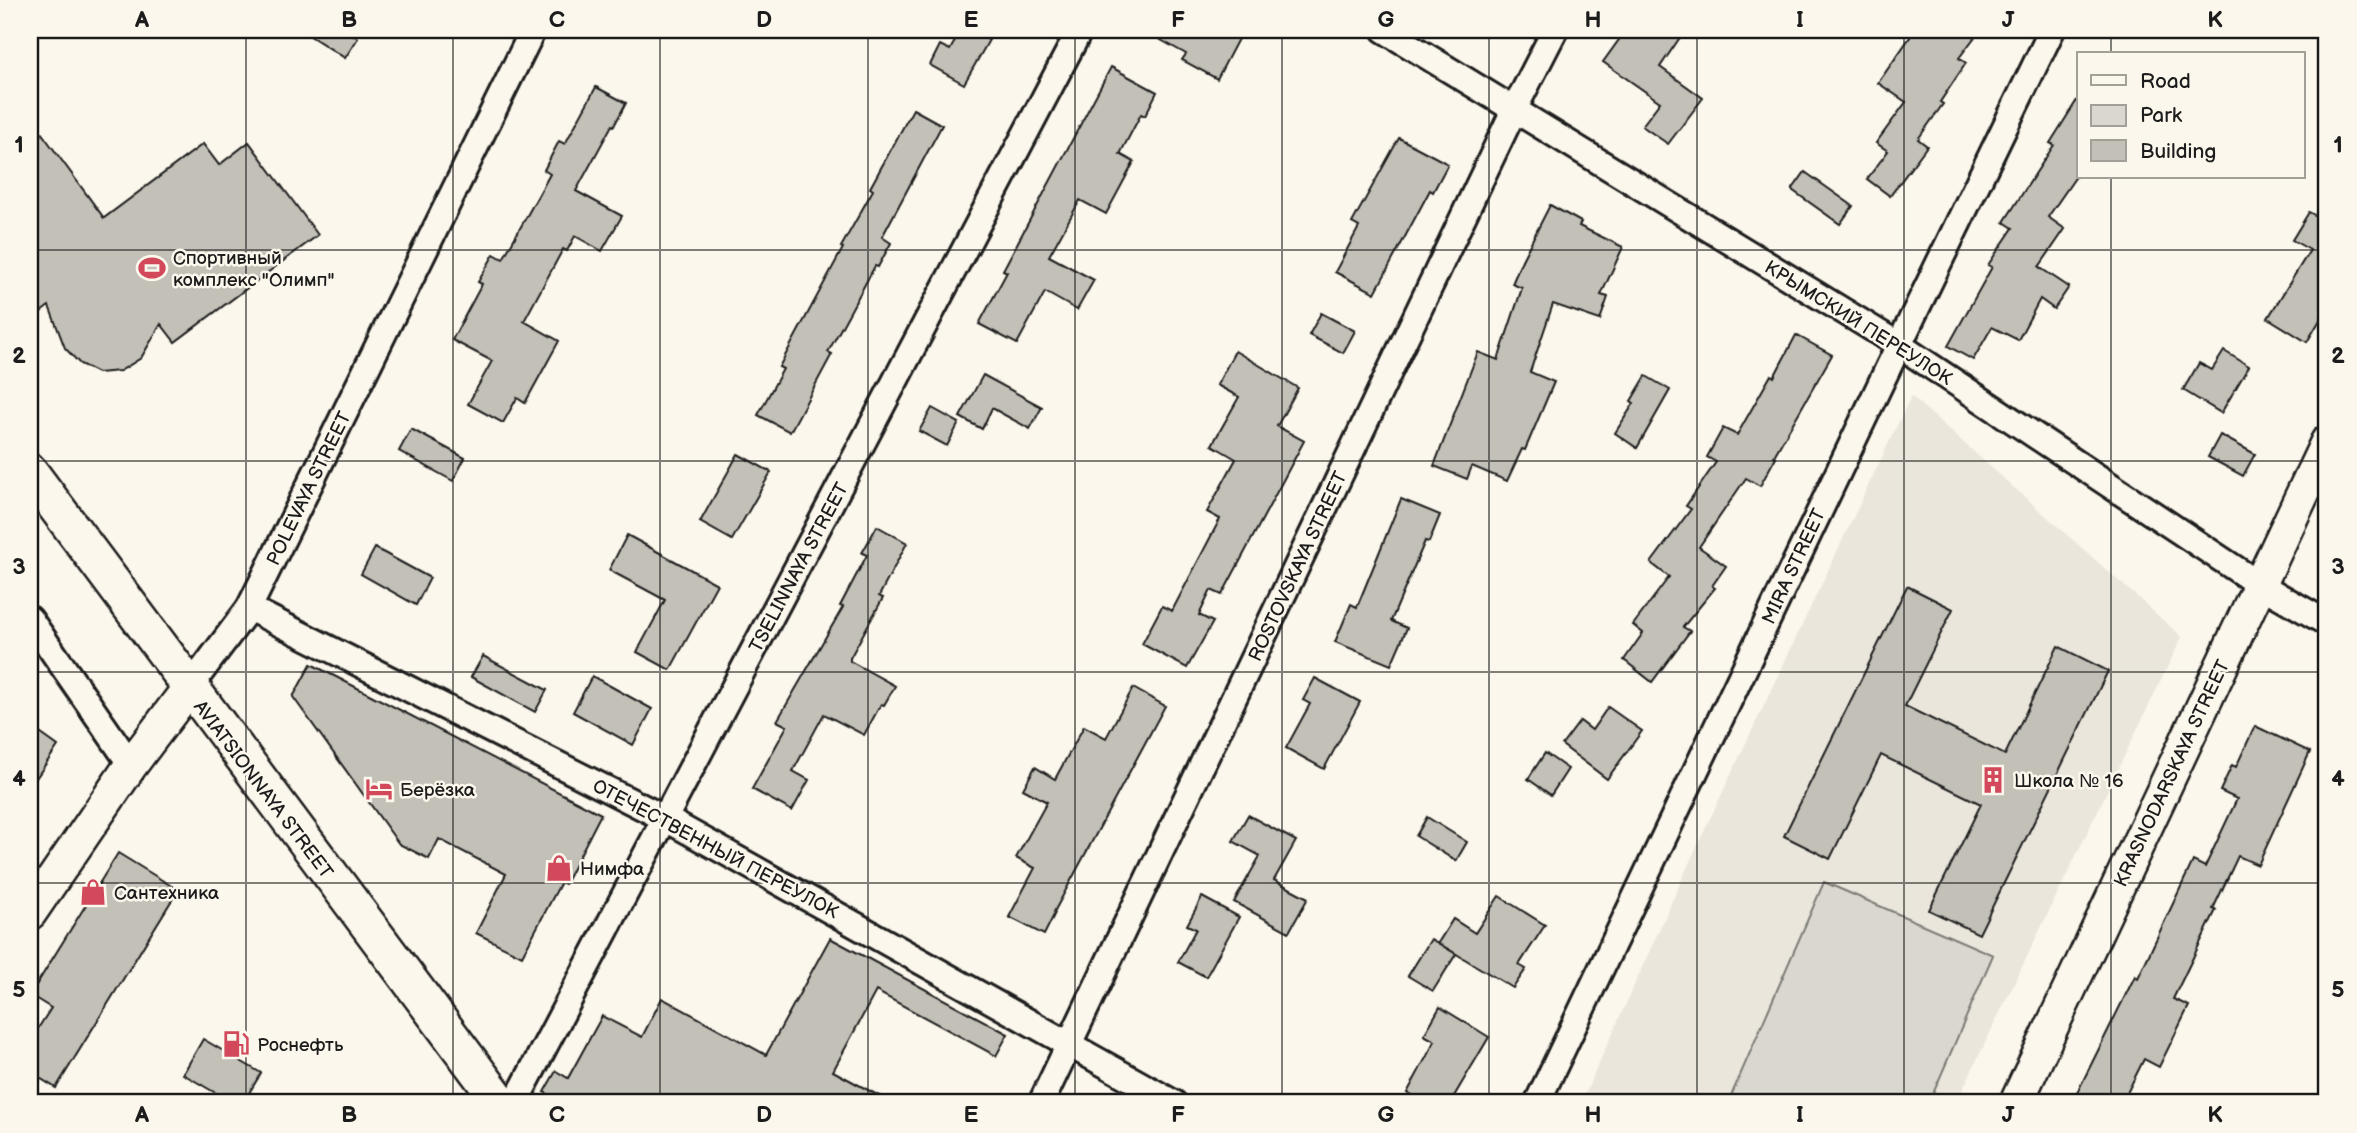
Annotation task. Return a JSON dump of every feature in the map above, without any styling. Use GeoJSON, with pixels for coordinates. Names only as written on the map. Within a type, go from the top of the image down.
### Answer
{"type":"FeatureCollection","features":[{"type":"Feature","properties":{"kind":"main road","name":"AVIATSIONNAYA STREET"},"geometry":{"type":"LineString","coordinates":[[30,472],[501,1103]]}},
{"type":"Feature","properties":{"kind":"street","name":"POLEVAYA STREET"},"geometry":{"type":"LineString","coordinates":[[30,914],[131,765],[249,608],[533,30]]}},
{"type":"Feature","properties":{"kind":"street","name":"TSELINNAYA STREET"},"geometry":{"type":"LineString","coordinates":[[514,1103],[1080,30]]}},
{"type":"Feature","properties":{"kind":"street","name":"КРЫМСКИЙ ПЕРЕУЛОК"},"geometry":{"type":"LineString","coordinates":[[1384,30],[1899,345],[2260,585],[2327,623]]}},
{"type":"Feature","properties":{"kind":"street","name":"ROSTOVSKAYA STREET"},"geometry":{"type":"LineString","coordinates":[[1041,1103],[1515,108],[1555,30]]}},
{"type":"Feature","properties":{"kind":"street","name":"MIRA STREET"},"geometry":{"type":"LineString","coordinates":[[1537,1103],[2052,30]]}},
{"type":"Feature","properties":{"kind":"street","name":"KRASNODARSKAYA STREET"},"geometry":{"type":"LineString","coordinates":[[2016,1103],[2327,442]]}},
{"type":"Feature","properties":{"kind":"street","name":"ОТЕЧЕСТВЕННЫЙ ПЕРЕУЛОК"},"geometry":{"type":"LineString","coordinates":[[249,608],[666,819],[1174,1103]]}},
{"type":"Feature","properties":{"kind":"street"},"geometry":{"type":"LineString","coordinates":[[30,619],[131,765]]}},
{"type":"Feature","properties":{"kind":"shaded area"},"geometry":{"type":"Polygon","coordinates":[[[1911,396],[2182,637],[1956,1103],[1581,1103],[1697,846],[1911,396]]]}},
{"type":"Feature","properties":{"kind":"green space"},"geometry":{"type":"Polygon","coordinates":[[[1824,882],[1993,955],[1929,1103],[1728,1103],[1824,882]]]}},
{"type":"Feature","properties":{"kind":"building"},"geometry":{"type":"Polygon","coordinates":[[[301,30],[345,30],[358,38],[345,58],[301,30]]]}},
{"type":"Feature","properties":{"kind":"building"},"geometry":{"type":"Polygon","coordinates":[[[961,30],[970,30],[989,40],[964,84],[930,65],[940,45],[950,50],[961,30]]]}},
{"type":"Feature","properties":{"kind":"building"},"geometry":{"type":"Polygon","coordinates":[[[1143,30],[1225,30],[1239,37],[1217,79],[1182,60],[1186,54],[1143,30]]]}},
{"type":"Feature","properties":{"kind":"building"},"geometry":{"type":"Polygon","coordinates":[[[1626,30],[1685,30],[1660,67],[1703,98],[1668,144],[1642,126],[1660,102],[1603,62],[1626,30]]]}},
{"type":"Feature","properties":{"kind":"building"},"geometry":{"type":"Polygon","coordinates":[[[1915,30],[1980,30],[1959,58],[1966,63],[1940,102],[1943,104],[1918,139],[1927,146],[1890,196],[1867,179],[1888,151],[1876,143],[1906,102],[1878,83],[1915,30]]]}},
{"type":"Feature","properties":{"kind":"building"},"geometry":{"type":"Polygon","coordinates":[[[1111,67],[1157,92],[1145,116],[1141,114],[1120,154],[1134,162],[1106,214],[1080,200],[1049,256],[1094,280],[1077,310],[1045,292],[1017,344],[979,324],[1007,272],[1003,270],[1111,67]]]}},
{"type":"Feature","properties":{"kind":"building"},"geometry":{"type":"Polygon","coordinates":[[[596,87],[626,103],[576,191],[622,216],[602,251],[575,236],[567,251],[563,249],[524,321],[559,341],[525,403],[517,398],[503,423],[468,404],[492,361],[452,340],[482,284],[478,282],[494,254],[503,259],[550,174],[544,170],[559,141],[565,144],[596,87]]]}},
{"type":"Feature","properties":{"kind":"building"},"geometry":{"type":"Polygon","coordinates":[[[2077,100],[2077,175],[2048,217],[2065,229],[2039,267],[2069,287],[2054,309],[2040,299],[2018,340],[1992,327],[1973,360],[1948,346],[1992,267],[1988,265],[2013,228],[2004,222],[2054,145],[2050,143],[2077,100]]]}},
{"type":"Feature","properties":{"kind":"building"},"geometry":{"type":"Polygon","coordinates":[[[913,109],[942,125],[882,237],[891,243],[878,267],[875,266],[828,352],[832,354],[790,432],[758,415],[783,369],[779,367],[913,109]]]}},
{"type":"Feature","properties":{"kind":"building","name":"Спортивный комплекс \"Олимп\""},"geometry":{"type":"Polygon","coordinates":[[[30,117],[104,218],[203,144],[219,165],[249,142],[318,235],[175,342],[161,324],[141,358],[120,371],[98,373],[80,364],[65,348],[49,306],[30,320],[30,117]]]}},
{"type":"Feature","properties":{"kind":"building"},"geometry":{"type":"Polygon","coordinates":[[[1399,138],[1448,164],[1433,192],[1430,190],[1375,293],[1335,272],[1359,227],[1352,223],[1399,138]]]}},
{"type":"Feature","properties":{"kind":"building"},"geometry":{"type":"Polygon","coordinates":[[[1805,172],[1853,206],[1840,224],[1792,190],[1805,172]]]}},
{"type":"Feature","properties":{"kind":"building"},"geometry":{"type":"Polygon","coordinates":[[[1550,205],[1581,222],[1579,226],[1623,247],[1601,295],[1608,297],[1600,320],[1553,304],[1530,372],[1554,382],[1525,450],[1522,449],[1507,481],[1472,466],[1467,479],[1434,466],[1478,352],[1498,360],[1522,288],[1512,284],[1550,205]]]}},
{"type":"Feature","properties":{"kind":"building"},"geometry":{"type":"Polygon","coordinates":[[[2309,212],[2327,222],[2327,308],[2307,342],[2268,318],[2310,250],[2292,240],[2309,212]]]}},
{"type":"Feature","properties":{"kind":"building"},"geometry":{"type":"Polygon","coordinates":[[[1321,313],[1355,331],[1343,353],[1309,335],[1321,313]]]}},
{"type":"Feature","properties":{"kind":"building"},"geometry":{"type":"Polygon","coordinates":[[[1796,335],[1832,355],[1774,456],[1776,457],[1760,486],[1746,478],[1699,547],[1726,566],[1712,586],[1715,588],[1683,627],[1690,631],[1652,682],[1624,660],[1643,633],[1633,625],[1669,577],[1651,563],[1691,509],[1686,506],[1716,462],[1707,457],[1723,428],[1737,435],[1771,375],[1774,377],[1796,335]]]}},
{"type":"Feature","properties":{"kind":"building"},"geometry":{"type":"Polygon","coordinates":[[[1235,351],[1298,388],[1277,426],[1304,441],[1222,595],[1211,590],[1199,615],[1213,622],[1187,668],[1142,644],[1162,606],[1172,611],[1220,519],[1207,512],[1236,459],[1212,445],[1239,397],[1217,385],[1235,351]]]}},
{"type":"Feature","properties":{"kind":"building"},"geometry":{"type":"Polygon","coordinates":[[[2224,351],[2249,366],[2221,413],[2183,390],[2199,363],[2212,370],[2224,351]]]}},
{"type":"Feature","properties":{"kind":"building"},"geometry":{"type":"Polygon","coordinates":[[[983,375],[1042,407],[1030,429],[992,408],[982,429],[960,417],[983,375]]]}},
{"type":"Feature","properties":{"kind":"building"},"geometry":{"type":"Polygon","coordinates":[[[1646,376],[1670,390],[1637,448],[1615,433],[1634,403],[1631,401],[1646,376]]]}},
{"type":"Feature","properties":{"kind":"building"},"geometry":{"type":"Polygon","coordinates":[[[932,408],[959,423],[947,446],[919,431],[932,408]]]}},
{"type":"Feature","properties":{"kind":"building"},"geometry":{"type":"Polygon","coordinates":[[[411,429],[465,458],[453,481],[399,451],[411,429]]]}},
{"type":"Feature","properties":{"kind":"building"},"geometry":{"type":"Polygon","coordinates":[[[2220,435],[2255,454],[2243,476],[2208,457],[2220,435]]]}},
{"type":"Feature","properties":{"kind":"building"},"geometry":{"type":"Polygon","coordinates":[[[738,454],[771,472],[732,540],[700,522],[738,454]]]}},
{"type":"Feature","properties":{"kind":"building"},"geometry":{"type":"Polygon","coordinates":[[[1401,499],[1440,515],[1429,542],[1425,541],[1391,621],[1407,628],[1391,665],[1335,642],[1351,604],[1357,607],[1401,499]]]}},
{"type":"Feature","properties":{"kind":"building"},"geometry":{"type":"Polygon","coordinates":[[[877,526],[907,543],[879,596],[883,598],[850,661],[895,686],[884,705],[881,704],[864,735],[824,714],[793,771],[809,780],[792,811],[752,789],[787,726],[777,721],[843,607],[840,606],[867,555],[862,553],[877,526]]]}},
{"type":"Feature","properties":{"kind":"building"},"geometry":{"type":"Polygon","coordinates":[[[627,535],[717,584],[670,670],[637,652],[665,600],[609,570],[627,535]]]}},
{"type":"Feature","properties":{"kind":"building"},"geometry":{"type":"Polygon","coordinates":[[[375,548],[430,578],[416,605],[361,574],[375,548]]]}},
{"type":"Feature","properties":{"kind":"building","name":"Школа № 16"},"geometry":{"type":"Polygon","coordinates":[[[1907,586],[1953,609],[1905,706],[2005,755],[2058,646],[2108,671],[1979,934],[1929,910],[1981,804],[1881,755],[1830,859],[1784,836],[1907,586]]]}},
{"type":"Feature","properties":{"kind":"building"},"geometry":{"type":"Polygon","coordinates":[[[483,656],[547,690],[535,712],[471,677],[483,656]]]}},
{"type":"Feature","properties":{"kind":"building"},"geometry":{"type":"Polygon","coordinates":[[[311,664],[601,814],[565,884],[561,882],[522,956],[476,933],[506,874],[439,839],[429,859],[399,844],[293,697],[311,664]]]}},
{"type":"Feature","properties":{"kind":"building"},"geometry":{"type":"Polygon","coordinates":[[[592,676],[652,709],[633,745],[573,712],[592,676]]]}},
{"type":"Feature","properties":{"kind":"building"},"geometry":{"type":"Polygon","coordinates":[[[1315,678],[1360,702],[1324,769],[1286,748],[1310,704],[1303,700],[1315,678]]]}},
{"type":"Feature","properties":{"kind":"building"},"geometry":{"type":"Polygon","coordinates":[[[1133,688],[1165,706],[1044,935],[1009,917],[1035,868],[1016,858],[1047,802],[1023,789],[1035,767],[1055,779],[1084,726],[1106,738],[1133,688]]]}},
{"type":"Feature","properties":{"kind":"building"},"geometry":{"type":"Polygon","coordinates":[[[1608,707],[1642,731],[1607,779],[1562,745],[1580,721],[1592,730],[1608,707]]]}},
{"type":"Feature","properties":{"kind":"building"},"geometry":{"type":"Polygon","coordinates":[[[30,726],[58,746],[30,787],[30,726]]]}},
{"type":"Feature","properties":{"kind":"building"},"geometry":{"type":"Polygon","coordinates":[[[2255,726],[2310,752],[2258,865],[2238,856],[2213,909],[2216,910],[2173,999],[2189,1006],[2159,1067],[2144,1059],[2122,1103],[2072,1103],[2135,976],[2138,978],[2193,861],[2205,867],[2237,799],[2220,791],[2232,765],[2236,767],[2255,726]]]}},
{"type":"Feature","properties":{"kind":"building"},"geometry":{"type":"Polygon","coordinates":[[[1545,753],[1568,769],[1551,795],[1528,779],[1545,753]]]}},
{"type":"Feature","properties":{"kind":"building"},"geometry":{"type":"Polygon","coordinates":[[[1248,815],[1296,841],[1274,880],[1308,898],[1289,932],[1234,902],[1260,856],[1233,841],[1248,815]]]}},
{"type":"Feature","properties":{"kind":"building"},"geometry":{"type":"Polygon","coordinates":[[[1427,817],[1467,842],[1456,861],[1416,836],[1427,817]]]}},
{"type":"Feature","properties":{"kind":"building"},"geometry":{"type":"Polygon","coordinates":[[[118,853],[178,890],[56,1088],[30,1072],[30,1041],[51,1008],[30,995],[118,853]]]}},
{"type":"Feature","properties":{"kind":"building"},"geometry":{"type":"Polygon","coordinates":[[[1499,896],[1545,925],[1519,965],[1526,969],[1513,988],[1438,943],[1453,919],[1475,933],[1499,896]]]}},
{"type":"Feature","properties":{"kind":"building"},"geometry":{"type":"Polygon","coordinates":[[[1202,897],[1239,917],[1206,977],[1178,962],[1196,929],[1187,925],[1202,897]]]}},
{"type":"Feature","properties":{"kind":"building"},"geometry":{"type":"Polygon","coordinates":[[[830,938],[1008,1034],[996,1056],[876,991],[833,1071],[892,1103],[842,1103],[821,1092],[815,1103],[564,1103],[544,1092],[556,1071],[568,1078],[602,1016],[642,1037],[662,998],[766,1055],[830,938]]]}},
{"type":"Feature","properties":{"kind":"building"},"geometry":{"type":"Polygon","coordinates":[[[1431,939],[1456,954],[1433,991],[1408,976],[1431,939]]]}},
{"type":"Feature","properties":{"kind":"building"},"geometry":{"type":"Polygon","coordinates":[[[1440,1007],[1489,1037],[1450,1103],[1427,1103],[1407,1093],[1435,1041],[1424,1035],[1440,1007]]]}},
{"type":"Feature","properties":{"kind":"building"},"geometry":{"type":"Polygon","coordinates":[[[203,1039],[261,1073],[243,1103],[233,1103],[183,1074],[203,1039]]]}},
{"type":"Feature","properties":{"kind":"place","name":"Спортивный комплекс \"Олимп\""},"geometry":{"type":"Point","coordinates":[152,268]}},
{"type":"Feature","properties":{"kind":"place","name":"Школа № 16"},"geometry":{"type":"Point","coordinates":[1993,780]}},
{"type":"Feature","properties":{"kind":"place","name":"Берёзка"},"geometry":{"type":"Point","coordinates":[379,789]}},
{"type":"Feature","properties":{"kind":"place","name":"Нимфа"},"geometry":{"type":"Point","coordinates":[559,868]}},
{"type":"Feature","properties":{"kind":"place","name":"Сантехника"},"geometry":{"type":"Point","coordinates":[93,892]}},
{"type":"Feature","properties":{"kind":"place","name":"Роснефть"},"geometry":{"type":"Point","coordinates":[236,1044]}}]}
